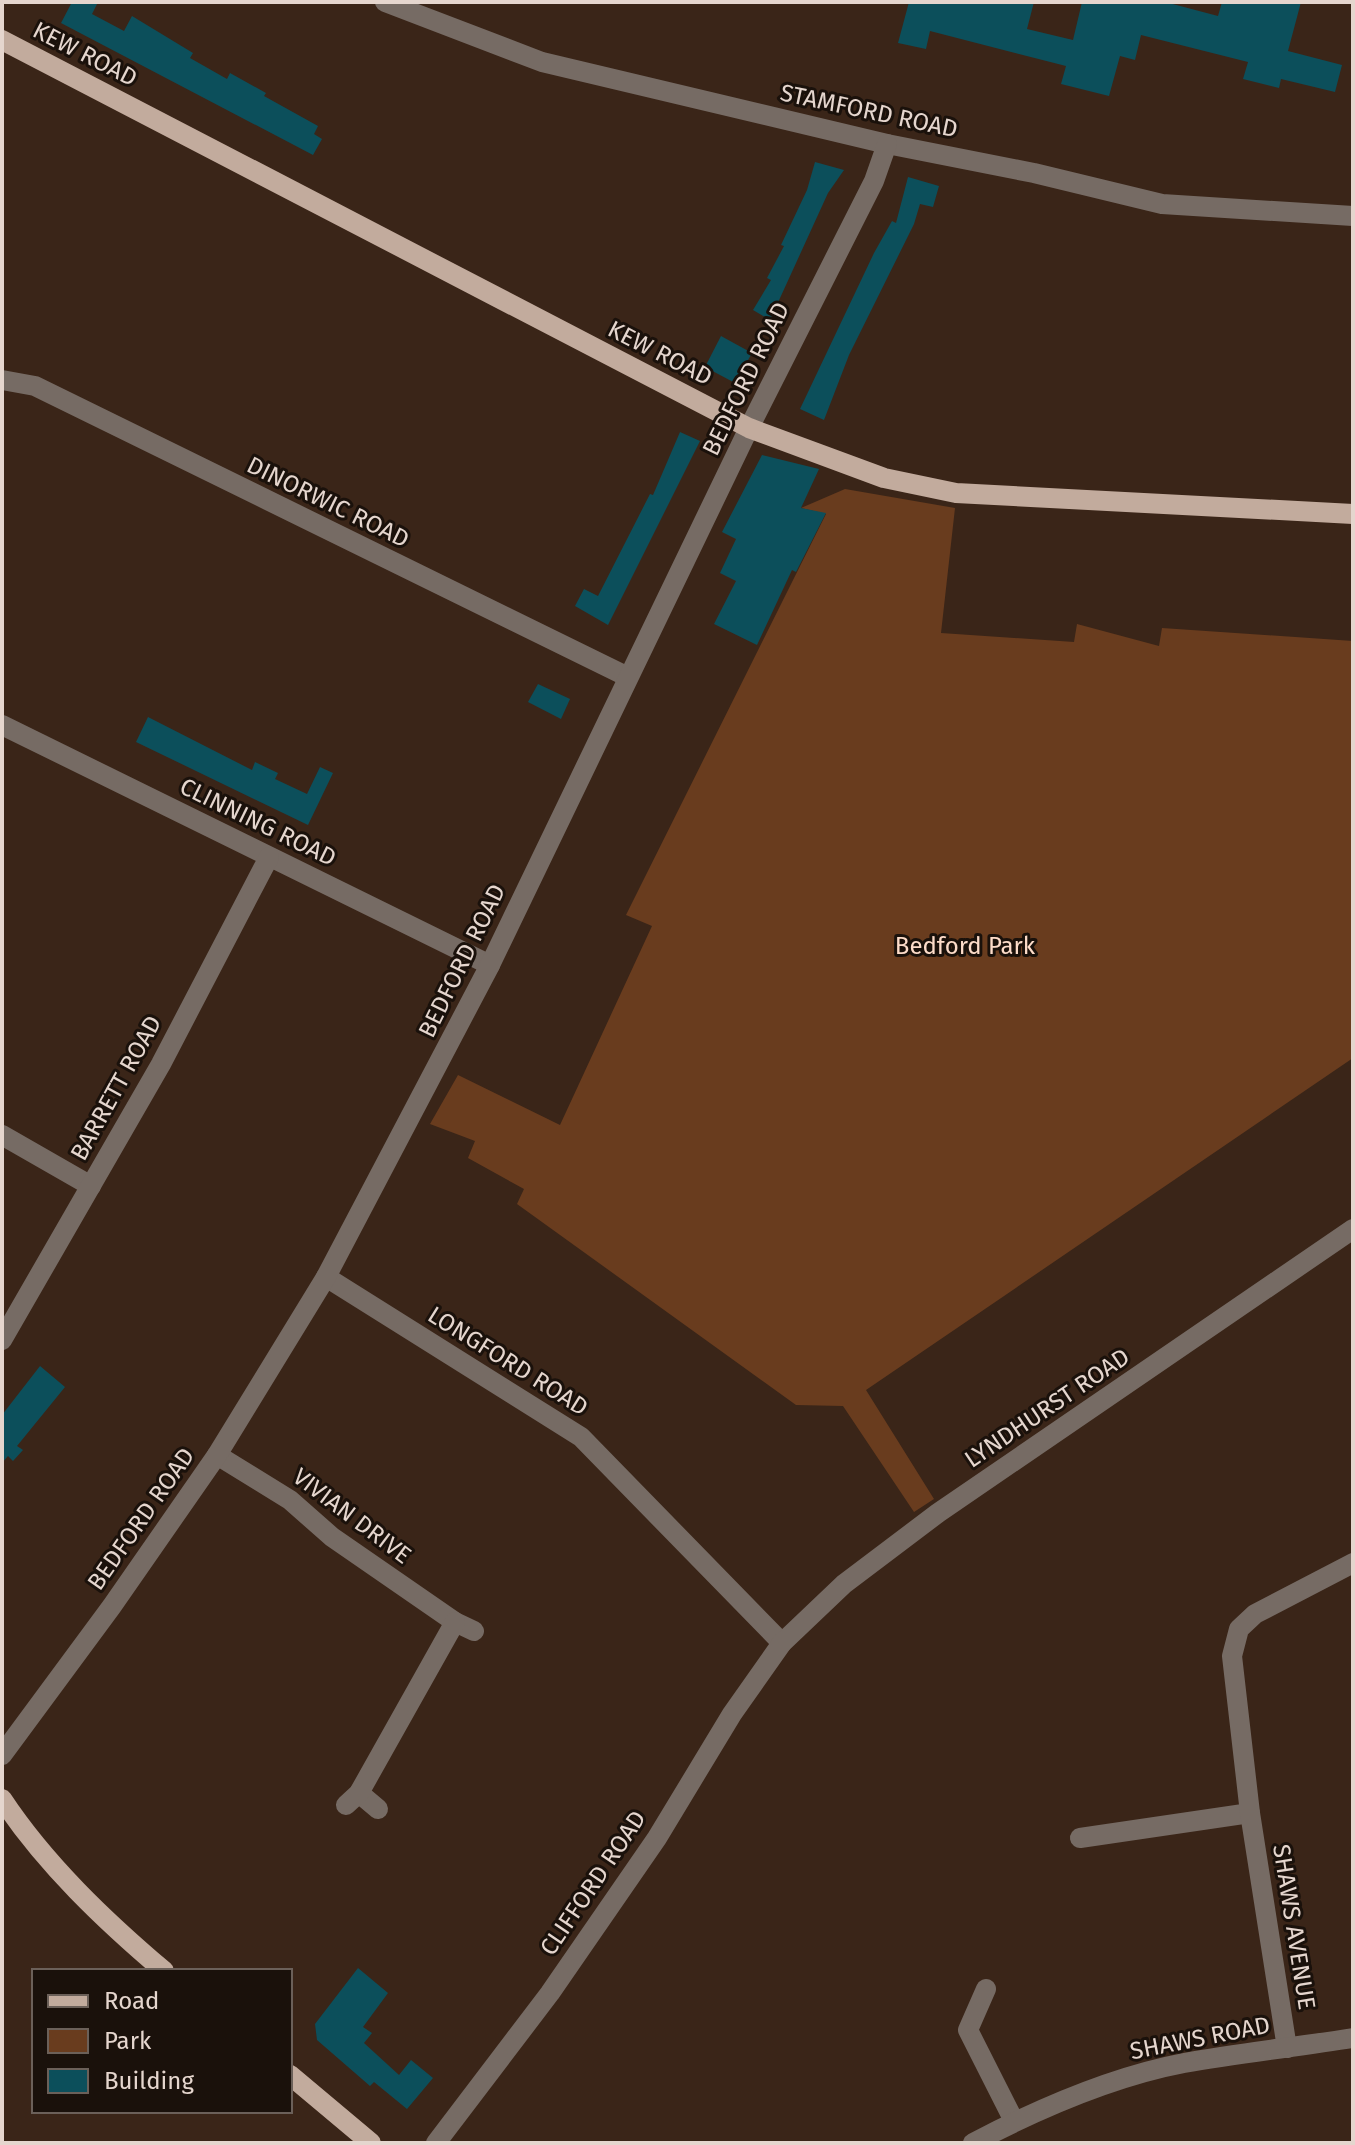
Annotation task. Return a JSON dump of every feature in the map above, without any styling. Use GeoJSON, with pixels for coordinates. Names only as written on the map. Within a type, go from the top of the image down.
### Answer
{"type":"FeatureCollection","features":[{"type":"Feature","properties":{"kind":"main road","name":"KEW ROAD"},"geometry":{"type":"LineString","coordinates":[[2,40],[749,428],[884,478],[956,493],[1353,514]]}},
{"type":"Feature","properties":{"kind":"main road"},"geometry":{"type":"LineString","coordinates":[[2,1799],[27,1837],[123,1937],[162,1969]]}},
{"type":"Feature","properties":{"kind":"main road"},"geometry":{"type":"LineString","coordinates":[[292,2077],[371,2143]]}},
{"type":"Feature","properties":{"kind":"street","name":"STAMFORD ROAD"},"geometry":{"type":"LineString","coordinates":[[385,2],[542,62],[887,144],[1034,173],[1162,204],[1353,216]]}},
{"type":"Feature","properties":{"kind":"street","name":"BEDFORD ROAD"},"geometry":{"type":"LineString","coordinates":[[2,1755],[217,1455],[326,1277],[490,965],[749,428],[874,181],[887,144]]}},
{"type":"Feature","properties":{"kind":"street","name":"DINORWIC ROAD"},"geometry":{"type":"LineString","coordinates":[[2,380],[35,386],[628,677]]}},
{"type":"Feature","properties":{"kind":"street","name":"CLINNING ROAD"},"geometry":{"type":"LineString","coordinates":[[2,725],[490,965]]}},
{"type":"Feature","properties":{"kind":"street","name":"BARRETT ROAD"},"geometry":{"type":"LineString","coordinates":[[2,1340],[161,1064],[269,857]]}},
{"type":"Feature","properties":{"kind":"street"},"geometry":{"type":"LineString","coordinates":[[2,1135],[91,1186]]}},
{"type":"Feature","properties":{"kind":"street","name":"LYNDHURST ROAD"},"geometry":{"type":"LineString","coordinates":[[782,1643],[844,1584],[938,1513],[1353,1229]]}},
{"type":"Feature","properties":{"kind":"street","name":"LONGFORD ROAD"},"geometry":{"type":"LineString","coordinates":[[326,1277],[581,1437],[782,1643]]}},
{"type":"Feature","properties":{"kind":"street","name":"VIVIAN DRIVE"},"geometry":{"type":"LineString","coordinates":[[217,1455],[290,1500],[332,1537],[464,1626],[352,1799],[378,1809]]}},
{"type":"Feature","properties":{"kind":"street","name":"SHAWS AVENUE"},"geometry":{"type":"LineString","coordinates":[[1287,2048],[1250,1813],[1232,1656],[1239,1629],[1255,1614],[1353,1563]]}},
{"type":"Feature","properties":{"kind":"street","name":"CLIFFORD ROAD"},"geometry":{"type":"LineString","coordinates":[[436,2143],[550,1993],[657,1838],[732,1714],[782,1643]]}},
{"type":"Feature","properties":{"kind":"street"},"geometry":{"type":"LineString","coordinates":[[1080,1838],[1250,1813]]}},
{"type":"Feature","properties":{"kind":"street"},"geometry":{"type":"LineString","coordinates":[[986,1989],[968,2030],[1014,2121]]}},
{"type":"Feature","properties":{"kind":"street","name":"SHAWS ROAD"},"geometry":{"type":"LineString","coordinates":[[973,2143],[1014,2121],[1106,2084],[1182,2064],[1353,2038]]}},
{"type":"Feature","properties":{"kind":"green space","name":"Bedford Park"},"geometry":{"type":"Polygon","coordinates":[[[845,489],[955,508],[941,633],[1074,642],[1077,624],[1159,646],[1162,628],[1353,641],[1353,1058],[866,1390],[934,1499],[914,1512],[843,1406],[796,1405],[517,1204],[524,1189],[468,1158],[475,1141],[430,1124],[458,1075],[560,1125],[652,926],[626,915],[826,514],[801,508],[845,489]]]}},
{"type":"Feature","properties":{"kind":"building"},"geometry":{"type":"Polygon","coordinates":[[[72,2],[98,2],[92,14],[124,31],[132,16],[193,53],[190,58],[227,79],[230,73],[318,126],[314,134],[322,139],[313,155],[61,23],[72,2]]]}},
{"type":"Feature","properties":{"kind":"building"},"geometry":{"type":"Polygon","coordinates":[[[909,2],[1034,2],[1027,29],[1073,40],[1082,2],[1165,2],[1218,16],[1222,2],[1301,2],[1288,51],[1342,65],[1335,92],[1281,79],[1279,88],[1243,79],[1248,62],[1141,35],[1135,60],[1120,56],[1109,96],[1061,84],[1066,66],[930,31],[926,49],[898,43],[909,2]]]}},
{"type":"Feature","properties":{"kind":"building"},"geometry":{"type":"Polygon","coordinates":[[[815,162],[844,170],[828,193],[770,320],[753,310],[771,280],[767,278],[784,246],[781,245],[807,190],[815,162]]]}},
{"type":"Feature","properties":{"kind":"building"},"geometry":{"type":"Polygon","coordinates":[[[908,177],[939,186],[933,207],[920,204],[914,224],[849,355],[824,420],[800,409],[874,253],[892,221],[896,223],[908,177]]]}},
{"type":"Feature","properties":{"kind":"building"},"geometry":{"type":"Polygon","coordinates":[[[721,336],[752,353],[735,383],[705,367],[721,336]]]}},
{"type":"Feature","properties":{"kind":"building"},"geometry":{"type":"Polygon","coordinates":[[[680,432],[700,441],[608,625],[575,606],[584,589],[598,596],[650,494],[653,495],[680,432]]]}},
{"type":"Feature","properties":{"kind":"building"},"geometry":{"type":"Polygon","coordinates":[[[762,455],[819,469],[801,508],[826,513],[796,572],[792,570],[757,645],[714,624],[736,581],[720,573],[736,539],[722,532],[762,455]]]}},
{"type":"Feature","properties":{"kind":"building"},"geometry":{"type":"Polygon","coordinates":[[[538,684],[570,699],[561,719],[528,702],[538,684]]]}},
{"type":"Feature","properties":{"kind":"building"},"geometry":{"type":"Polygon","coordinates":[[[148,717],[252,770],[255,762],[278,773],[275,779],[307,794],[320,767],[333,773],[308,825],[136,742],[148,717]]]}},
{"type":"Feature","properties":{"kind":"building"},"geometry":{"type":"Polygon","coordinates":[[[40,1366],[65,1387],[17,1446],[23,1450],[13,1461],[8,1456],[2,1463],[2,1415],[40,1366]]]}},
{"type":"Feature","properties":{"kind":"building"},"geometry":{"type":"Polygon","coordinates":[[[358,1968],[388,1993],[363,2027],[372,2033],[364,2043],[399,2075],[411,2060],[433,2078],[407,2109],[374,2082],[370,2086],[317,2040],[315,2024],[358,1968]]]}}]}
